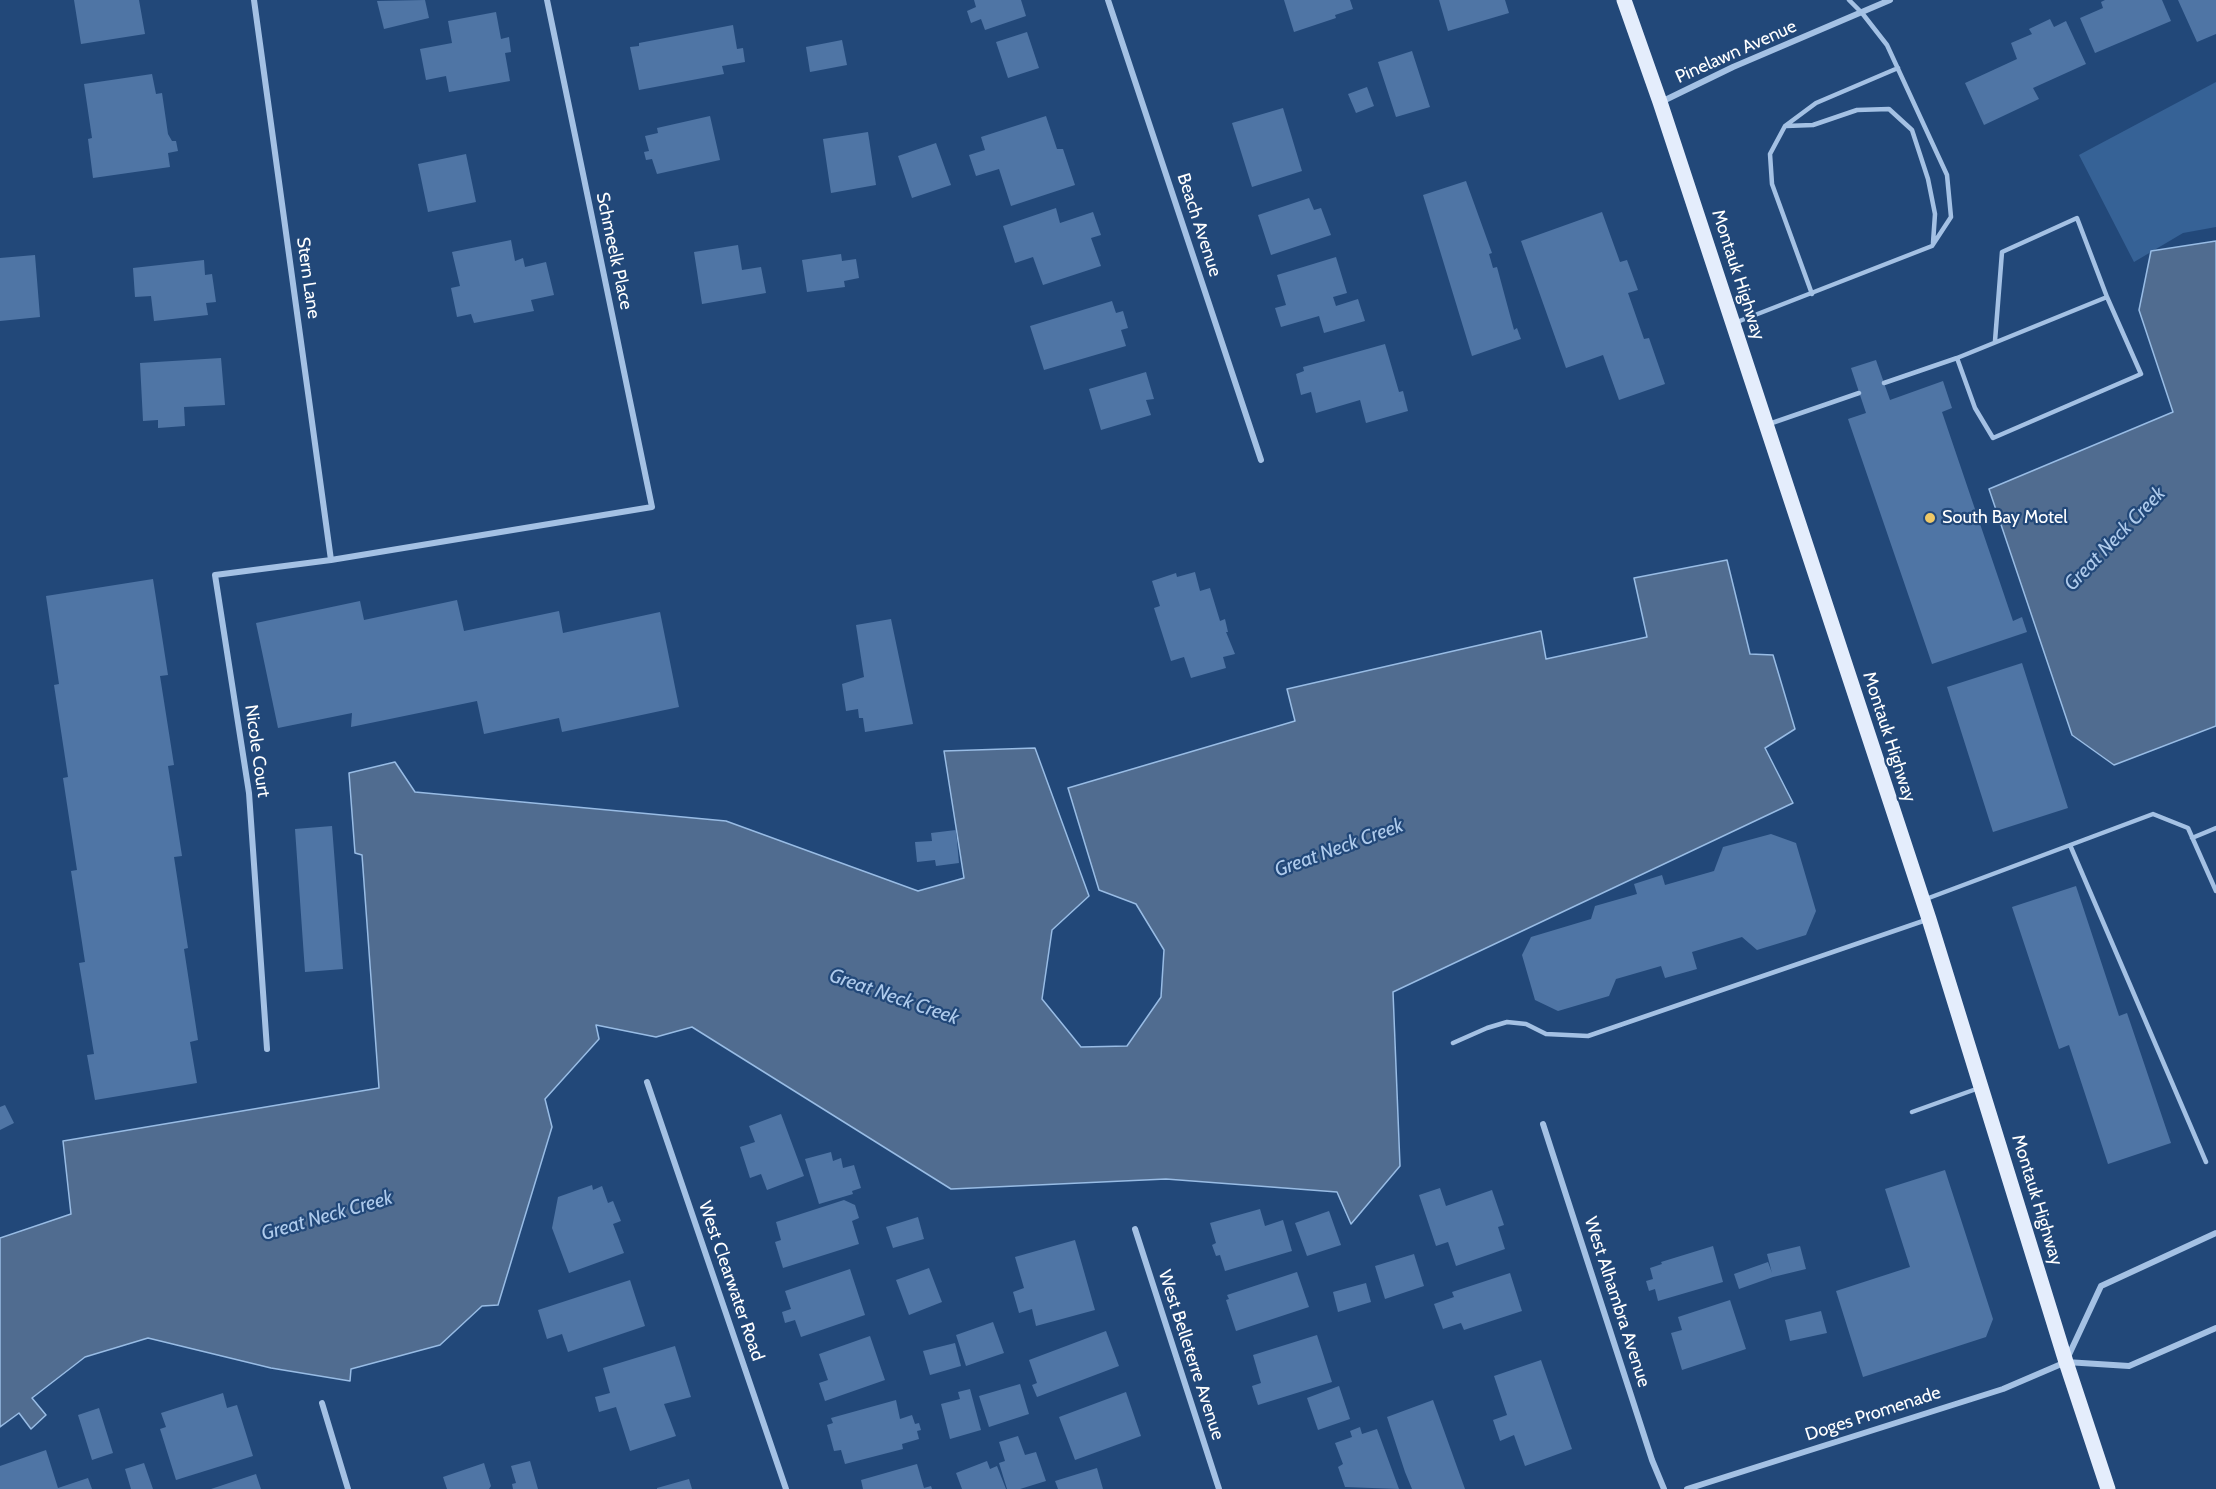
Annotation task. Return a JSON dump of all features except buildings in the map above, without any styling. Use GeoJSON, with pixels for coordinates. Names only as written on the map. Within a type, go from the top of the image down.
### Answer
{"type":"FeatureCollection","features":[{"type":"Feature","properties":{"kind":"main road","name":"Montauk Highway"},"geometry":{"type":"LineString","coordinates":[[1627,1],[1923,900],[2066,1362],[2108,1489]]}},
{"type":"Feature","properties":{"kind":"street","name":"Stern Lane"},"geometry":{"type":"LineString","coordinates":[[254,0],[331,560]]}},
{"type":"Feature","properties":{"kind":"street","name":"Schmeelk Place"},"geometry":{"type":"LineString","coordinates":[[331,560],[652,507],[547,0]]}},
{"type":"Feature","properties":{"kind":"street","name":"Beach Avenue"},"geometry":{"type":"LineString","coordinates":[[1108,0],[1261,460]]}},
{"type":"Feature","properties":{"kind":"street","name":"Pinelawn Avenue"},"geometry":{"type":"LineString","coordinates":[[1660,102],[1890,0]]}},
{"type":"Feature","properties":{"kind":"street","name":"Nicole Court"},"geometry":{"type":"LineString","coordinates":[[267,1049],[249,793],[215,574],[331,560]]}},
{"type":"Feature","properties":{"kind":"street","name":"West Clearwater Road"},"geometry":{"type":"LineString","coordinates":[[647,1082],[786,1489]]}},
{"type":"Feature","properties":{"kind":"street","name":"West Alhambra Avenue"},"geometry":{"type":"LineString","coordinates":[[1543,1124],[1648,1449],[1664,1489]]}},
{"type":"Feature","properties":{"kind":"street","name":"West Belleterre Avenue"},"geometry":{"type":"LineString","coordinates":[[1135,1229],[1219,1489]]}},
{"type":"Feature","properties":{"kind":"street"},"geometry":{"type":"LineString","coordinates":[[2216,1233],[2101,1286],[2066,1362],[2129,1366],[2216,1328]]}},
{"type":"Feature","properties":{"kind":"street","name":"Doges Promenade"},"geometry":{"type":"LineString","coordinates":[[1687,1489],[2003,1389],[2066,1362]]}},
{"type":"Feature","properties":{"kind":"street"},"geometry":{"type":"LineString","coordinates":[[322,1403],[348,1489]]}},
{"type":"Feature","properties":{"kind":"lane"},"geometry":{"type":"LineString","coordinates":[[1733,323],[1932,246],[1951,218],[1947,175],[1898,68],[1887,45],[1849,0]]}},
{"type":"Feature","properties":{"kind":"lane"},"geometry":{"type":"LineString","coordinates":[[1812,294],[1772,184],[1770,154],[1785,126],[1816,103],[1898,68]]}},
{"type":"Feature","properties":{"kind":"lane"},"geometry":{"type":"LineString","coordinates":[[1785,126],[1813,125],[1857,110],[1889,109],[1912,130],[1928,179],[1935,214],[1932,246]]}},
{"type":"Feature","properties":{"kind":"lane"},"geometry":{"type":"LineString","coordinates":[[1957,358],[1975,408],[1993,438],[2141,374],[2107,297],[2077,218],[2002,252],[1995,341]]}},
{"type":"Feature","properties":{"kind":"lane"},"geometry":{"type":"LineString","coordinates":[[1884,384],[1957,358],[2107,297]]}},
{"type":"Feature","properties":{"kind":"lane"},"geometry":{"type":"LineString","coordinates":[[1766,424],[1859,393]]}},
{"type":"Feature","properties":{"kind":"lane"},"geometry":{"type":"LineString","coordinates":[[1923,900],[2152,814],[2188,828],[2216,891]]}},
{"type":"Feature","properties":{"kind":"lane"},"geometry":{"type":"LineString","coordinates":[[2192,838],[2216,828]]}},
{"type":"Feature","properties":{"kind":"lane"},"geometry":{"type":"LineString","coordinates":[[2070,845],[2206,1162]]}},
{"type":"Feature","properties":{"kind":"lane"},"geometry":{"type":"LineString","coordinates":[[1453,1043],[1507,1022],[1526,1024],[1546,1034],[1588,1035],[1929,919]]}},
{"type":"Feature","properties":{"kind":"lane"},"geometry":{"type":"LineString","coordinates":[[1912,1112],[1982,1087]]}},
{"type":"Feature","properties":{"kind":"shaded area"},"geometry":{"type":"Polygon","coordinates":[[[2216,82],[2216,227],[2183,233],[2134,262],[2079,155],[2216,82]]]}},
{"type":"Feature","properties":{"kind":"water","name":"Great Neck Creek"},"geometry":{"type":"Polygon","coordinates":[[[2216,241],[2216,726],[2114,765],[2072,735],[1989,489],[2173,412],[2139,310],[2151,251],[2216,241]]]}},
{"type":"Feature","properties":{"kind":"water","name":"Great Neck Creek"},"geometry":{"type":"Polygon","coordinates":[[[1727,560],[1750,654],[1773,655],[1795,729],[1765,748],[1793,803],[1393,992],[1400,1166],[1351,1224],[1337,1192],[1166,1179],[951,1189],[692,1027],[656,1037],[596,1025],[599,1039],[545,1099],[552,1127],[498,1305],[482,1306],[440,1345],[351,1369],[350,1381],[271,1368],[148,1338],[85,1357],[32,1398],[46,1415],[31,1429],[19,1413],[0,1427],[0,1238],[71,1214],[63,1141],[379,1088],[362,855],[355,853],[349,773],[395,762],[415,792],[726,821],[918,891],[964,878],[944,751],[1035,748],[1089,896],[1052,930],[1042,999],[1081,1047],[1127,1046],[1161,997],[1164,950],[1136,904],[1099,890],[1068,788],[1295,721],[1287,689],[1541,631],[1546,659],[1647,637],[1634,578],[1727,560]]]}},
{"type":"Feature","properties":{"kind":"place","name":"South Bay Motel"},"geometry":{"type":"Point","coordinates":[1930,518]}}]}
